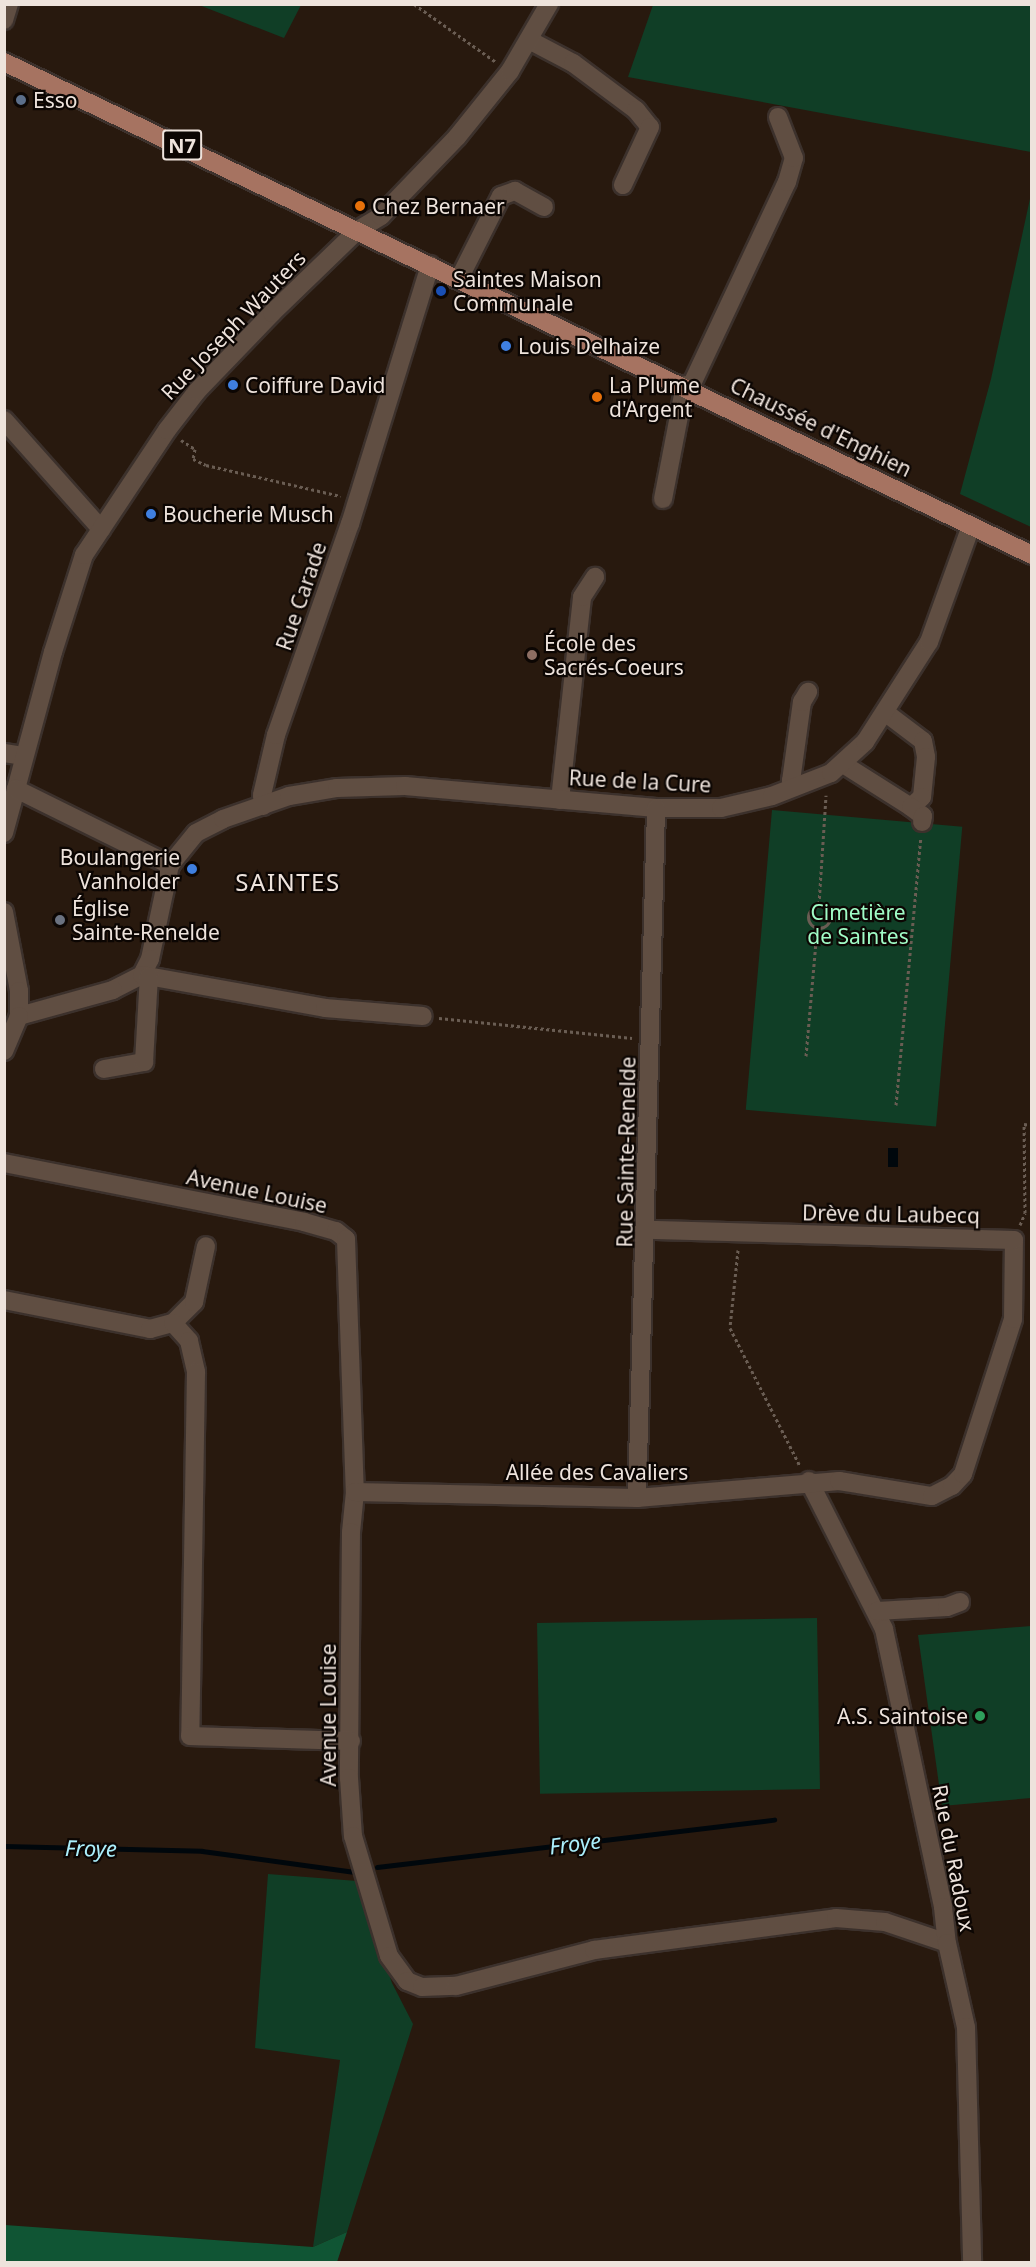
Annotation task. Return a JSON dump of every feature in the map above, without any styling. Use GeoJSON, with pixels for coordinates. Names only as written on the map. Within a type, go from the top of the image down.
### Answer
{"type":"FeatureCollection","features":[{"type":"Feature","properties":{"kind":"main road","name":"Chaussée d'Enghien"},"geometry":{"type":"LineString","coordinates":[[4,62],[688,387],[1032,555]]}},
{"type":"Feature","properties":{"kind":"street"},"geometry":{"type":"LineString","coordinates":[[4,20],[9,4]]}},
{"type":"Feature","properties":{"kind":"street","name":"Rue Joseph Wauters"},"geometry":{"type":"LineString","coordinates":[[4,833],[23,756],[84,555],[166,430],[214,374],[358,230],[381,216],[457,137],[510,71],[549,4]]}},
{"type":"Feature","properties":{"kind":"street"},"geometry":{"type":"LineString","coordinates":[[529,40],[573,63],[636,110],[650,127],[623,185]]}},
{"type":"Feature","properties":{"kind":"street"},"geometry":{"type":"LineString","coordinates":[[663,499],[688,387],[787,182],[794,158],[778,117]]}},
{"type":"Feature","properties":{"kind":"street"},"geometry":{"type":"LineString","coordinates":[[459,279],[501,196],[515,191],[544,207]]}},
{"type":"Feature","properties":{"kind":"street","name":"Rue Carade"},"geometry":{"type":"LineString","coordinates":[[263,806],[262,795],[276,735],[357,501],[430,265]]}},
{"type":"Feature","properties":{"kind":"street"},"geometry":{"type":"LineString","coordinates":[[4,420],[101,529]]}},
{"type":"Feature","properties":{"kind":"street","name":"Rue de la Cure"},"geometry":{"type":"LineString","coordinates":[[170,865],[196,833],[289,796],[337,788],[405,786],[656,808],[721,808],[794,787],[823,776],[843,764],[886,713],[929,642],[970,526]]}},
{"type":"Feature","properties":{"kind":"street"},"geometry":{"type":"LineString","coordinates":[[560,800],[582,597],[594,577]]}},
{"type":"Feature","properties":{"kind":"street"},"geometry":{"type":"LineString","coordinates":[[794,787],[791,781],[802,702],[808,692]]}},
{"type":"Feature","properties":{"kind":"street"},"geometry":{"type":"LineString","coordinates":[[886,713],[923,741],[926,757],[922,797],[911,807]]}},
{"type":"Feature","properties":{"kind":"street"},"geometry":{"type":"LineString","coordinates":[[4,753],[23,756]]}},
{"type":"Feature","properties":{"kind":"street"},"geometry":{"type":"LineString","coordinates":[[843,764],[911,807],[923,816],[922,822]]}},
{"type":"Feature","properties":{"kind":"street"},"geometry":{"type":"LineString","coordinates":[[16,789],[170,865],[146,975],[144,1062],[104,1069]]}},
{"type":"Feature","properties":{"kind":"street","name":"Rue Sainte-Renelde"},"geometry":{"type":"LineString","coordinates":[[638,1497],[647,1230],[656,808]]}},
{"type":"Feature","properties":{"kind":"street"},"geometry":{"type":"LineString","coordinates":[[4,912],[19,991],[19,1016],[4,1051]]}},
{"type":"Feature","properties":{"kind":"street"},"geometry":{"type":"LineString","coordinates":[[19,1016],[113,990],[146,975],[373,1015],[423,1016]]}},
{"type":"Feature","properties":{"kind":"street","name":"Avenue Louise"},"geometry":{"type":"LineString","coordinates":[[4,1163],[304,1222],[336,1231],[346,1239],[349,1247],[355,1492],[351,1532],[349,1778],[357,1854],[389,1956],[399,1974],[422,1987],[456,1986],[635,1943],[836,1918],[885,1922],[946,1943]]}},
{"type":"Feature","properties":{"kind":"street","name":"Drève du Laubecq"},"geometry":{"type":"LineString","coordinates":[[647,1230],[1014,1240]]}},
{"type":"Feature","properties":{"kind":"street","name":"Allée des Cavaliers"},"geometry":{"type":"LineString","coordinates":[[355,1492],[638,1497],[839,1481],[932,1496],[952,1486],[968,1466],[999,1357],[1013,1319],[1014,1240]]}},
{"type":"Feature","properties":{"kind":"street"},"geometry":{"type":"LineString","coordinates":[[4,1300],[150,1329],[173,1323],[194,1302],[206,1246]]}},
{"type":"Feature","properties":{"kind":"street"},"geometry":{"type":"LineString","coordinates":[[173,1323],[189,1341],[196,1372],[190,1736],[351,1741]]}},
{"type":"Feature","properties":{"kind":"street","name":"Rue du Radoux"},"geometry":{"type":"LineString","coordinates":[[809,1482],[877,1611],[884,1629],[943,1906],[946,1943],[966,2027],[972,2262]]}},
{"type":"Feature","properties":{"kind":"street"},"geometry":{"type":"LineString","coordinates":[[877,1611],[947,1607],[960,1602]]}},
{"type":"Feature","properties":{"kind":"path"},"geometry":{"type":"LineString","coordinates":[[414,4],[510,71]]}},
{"type":"Feature","properties":{"kind":"path"},"geometry":{"type":"LineString","coordinates":[[166,430],[195,449],[193,459],[206,465],[357,501]]}},
{"type":"Feature","properties":{"kind":"path"},"geometry":{"type":"LineString","coordinates":[[819,904],[826,814],[823,776]]}},
{"type":"Feature","properties":{"kind":"path"},"geometry":{"type":"LineString","coordinates":[[896,1104],[922,822]]}},
{"type":"Feature","properties":{"kind":"path"},"geometry":{"type":"LineString","coordinates":[[806,1056],[817,930],[809,921],[809,909],[819,904]]}},
{"type":"Feature","properties":{"kind":"path"},"geometry":{"type":"LineString","coordinates":[[817,930],[828,924],[830,912],[819,904]]}},
{"type":"Feature","properties":{"kind":"path"},"geometry":{"type":"LineString","coordinates":[[423,1016],[526,1030],[651,1039]]}},
{"type":"Feature","properties":{"kind":"path"},"geometry":{"type":"LineString","coordinates":[[1014,1240],[1025,1213],[1024,1124],[1032,1125]]}},
{"type":"Feature","properties":{"kind":"path"},"geometry":{"type":"LineString","coordinates":[[740,1233],[730,1328],[809,1482]]}},
{"type":"Feature","properties":{"kind":"green space"},"geometry":{"type":"Polygon","coordinates":[[[199,5],[301,5],[284,38],[199,5]]]}},
{"type":"Feature","properties":{"kind":"green space"},"geometry":{"type":"Polygon","coordinates":[[[653,5],[1031,5],[1031,152],[628,77],[653,5]]]}},
{"type":"Feature","properties":{"kind":"green space"},"geometry":{"type":"Polygon","coordinates":[[[1031,194],[1031,527],[960,494],[991,379],[1031,194]]]}},
{"type":"Feature","properties":{"kind":"green space","name":"Cimetière de Saintes"},"geometry":{"type":"Polygon","coordinates":[[[772,810],[962,827],[936,1127],[746,1110],[772,810]]]}},
{"type":"Feature","properties":{"kind":"green space"},"geometry":{"type":"Polygon","coordinates":[[[817,1618],[820,1789],[540,1794],[537,1623],[817,1618]]]}},
{"type":"Feature","properties":{"kind":"green space","name":"A.S. Saintoise"},"geometry":{"type":"Polygon","coordinates":[[[1031,1626],[1031,1798],[942,1806],[918,1635],[1031,1626]]]}},
{"type":"Feature","properties":{"kind":"green space"},"geometry":{"type":"Polygon","coordinates":[[[268,1874],[357,1881],[392,1983],[413,2024],[347,2232],[313,2247],[340,2060],[255,2048],[268,1874]]]}},
{"type":"Feature","properties":{"kind":"green space"},"geometry":{"type":"Polygon","coordinates":[[[5,2225],[313,2247],[347,2232],[337,2262],[5,2262],[5,2225]]]}},
{"type":"Feature","properties":{"kind":"shaded area"},"geometry":{"type":"Polygon","coordinates":[[[888,1148],[898,1148],[898,1167],[888,1167],[888,1148]]]}},
{"type":"Feature","properties":{"kind":"waterway","name":"Froye"},"geometry":{"type":"LineString","coordinates":[[377,1867],[774,1820]]}},
{"type":"Feature","properties":{"kind":"waterway","name":"Froye"},"geometry":{"type":"LineString","coordinates":[[4,1846],[202,1851],[355,1872]]}},
{"type":"Feature","properties":{"kind":"place","name":"Esso"},"geometry":{"type":"Point","coordinates":[21,100]}},
{"type":"Feature","properties":{"kind":"place","name":"Chez Bernaer"},"geometry":{"type":"Point","coordinates":[360,206]}},
{"type":"Feature","properties":{"kind":"place","name":"Saintes Maison Communale"},"geometry":{"type":"Point","coordinates":[441,291]}},
{"type":"Feature","properties":{"kind":"place","name":"Louis Delhaize"},"geometry":{"type":"Point","coordinates":[506,346]}},
{"type":"Feature","properties":{"kind":"place","name":"Coiffure David"},"geometry":{"type":"Point","coordinates":[233,385]}},
{"type":"Feature","properties":{"kind":"place","name":"La Plume d'Argent"},"geometry":{"type":"Point","coordinates":[597,397]}},
{"type":"Feature","properties":{"kind":"place","name":"Boucherie Musch"},"geometry":{"type":"Point","coordinates":[151,514]}},
{"type":"Feature","properties":{"kind":"place","name":"École des Sacrés-Coeurs"},"geometry":{"type":"Point","coordinates":[532,655]}},
{"type":"Feature","properties":{"kind":"place","name":"Boulangerie Vanholder"},"geometry":{"type":"Point","coordinates":[192,869]}},
{"type":"Feature","properties":{"kind":"place","name":"Église Sainte-Renelde"},"geometry":{"type":"Point","coordinates":[60,920]}},
{"type":"Feature","properties":{"kind":"place","name":"A.S. Saintoise"},"geometry":{"type":"Point","coordinates":[980,1716]}},
{"type":"Feature","properties":{"kind":"district","name":"SAINTES"},"geometry":{"type":"Point","coordinates":[288,882]}}]}
